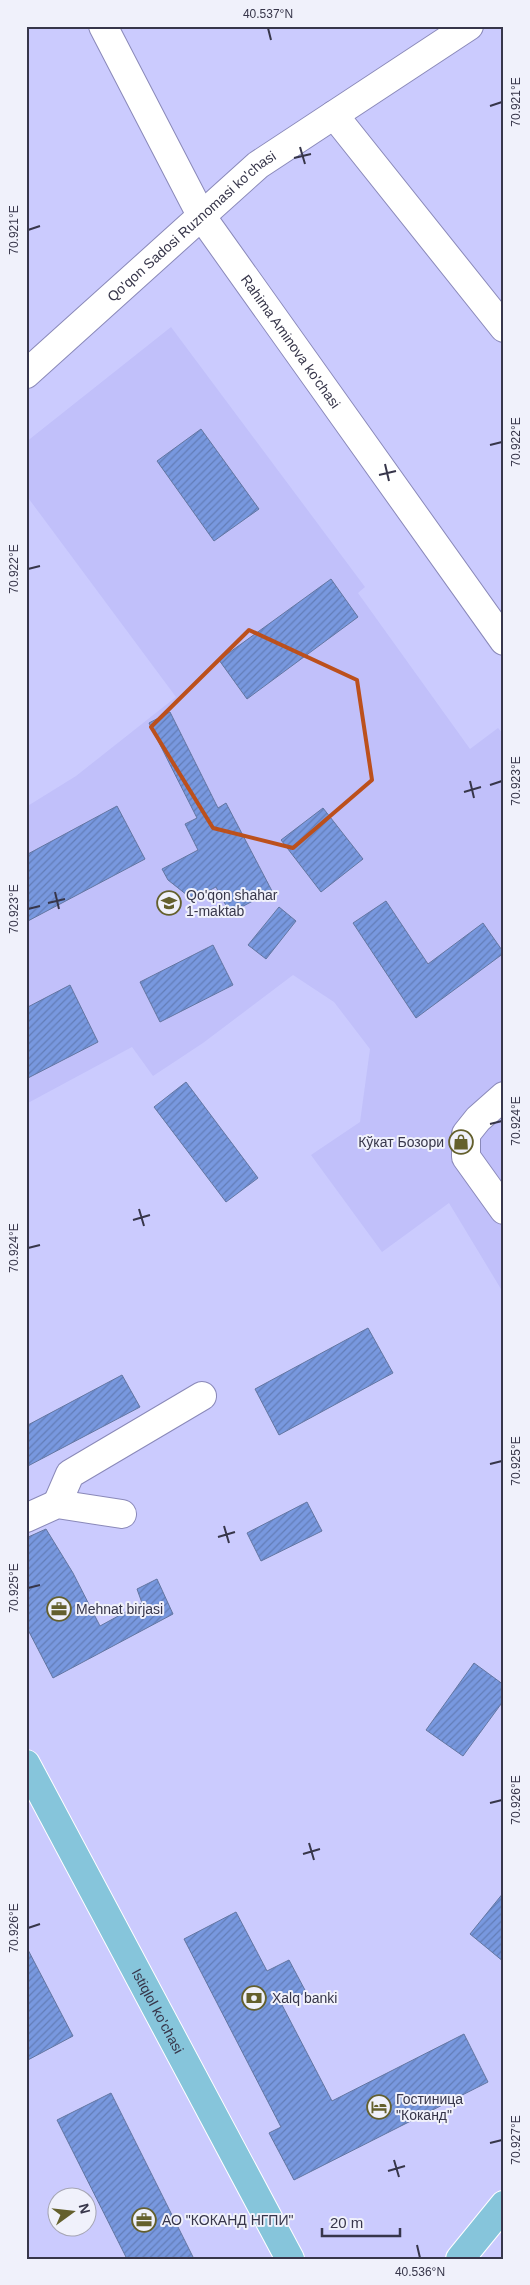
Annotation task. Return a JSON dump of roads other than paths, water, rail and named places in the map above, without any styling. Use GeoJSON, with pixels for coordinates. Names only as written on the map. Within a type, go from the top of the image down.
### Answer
{"type":"FeatureCollection","features":[{"type":"Feature","properties":{"kind":"main road","name":"Istiqlol ko'chasi"},"geometry":{"type":"LineString","coordinates":[[26,1764],[290,2259]]}},
{"type":"Feature","properties":{"kind":"main road"},"geometry":{"type":"LineString","coordinates":[[460,2259],[504,2205]]}},
{"type":"Feature","properties":{"kind":"street","name":"Rahima Aminova ko'chasi"},"geometry":{"type":"LineString","coordinates":[[103,26],[202,216],[504,641]]}},
{"type":"Feature","properties":{"kind":"street","name":"Qo'qon Sadosi Ruznomasi ko'chasi"},"geometry":{"type":"LineString","coordinates":[[26,374],[258,165],[468,26]]}},
{"type":"Feature","properties":{"kind":"street"},"geometry":{"type":"LineString","coordinates":[[334,115],[504,328]]}},
{"type":"Feature","properties":{"kind":"street"},"geometry":{"type":"LineString","coordinates":[[504,1096],[478,1119],[466,1134],[466,1158],[504,1210]]}},
{"type":"Feature","properties":{"kind":"street"},"geometry":{"type":"LineString","coordinates":[[57,1504],[70,1474],[202,1396]]}},
{"type":"Feature","properties":{"kind":"street"},"geometry":{"type":"LineString","coordinates":[[26,1518],[57,1504],[122,1514]]}},
{"type":"Feature","properties":{"kind":"place","name":"Qo'qon shahar 1-maktab"},"geometry":{"type":"Point","coordinates":[169,903]}},
{"type":"Feature","properties":{"kind":"place","name":"Кўкат Бозори"},"geometry":{"type":"Point","coordinates":[461,1142]}},
{"type":"Feature","properties":{"kind":"place","name":"Mehnat birjasi"},"geometry":{"type":"Point","coordinates":[59,1609]}},
{"type":"Feature","properties":{"kind":"place","name":"Xalq banki"},"geometry":{"type":"Point","coordinates":[254,1998]}},
{"type":"Feature","properties":{"kind":"place","name":"Гостиница \"Коканд\""},"geometry":{"type":"Point","coordinates":[379,2107]}},
{"type":"Feature","properties":{"kind":"place","name":"АО \"КОКАНД НГПИ\""},"geometry":{"type":"Point","coordinates":[144,2220]}}]}
